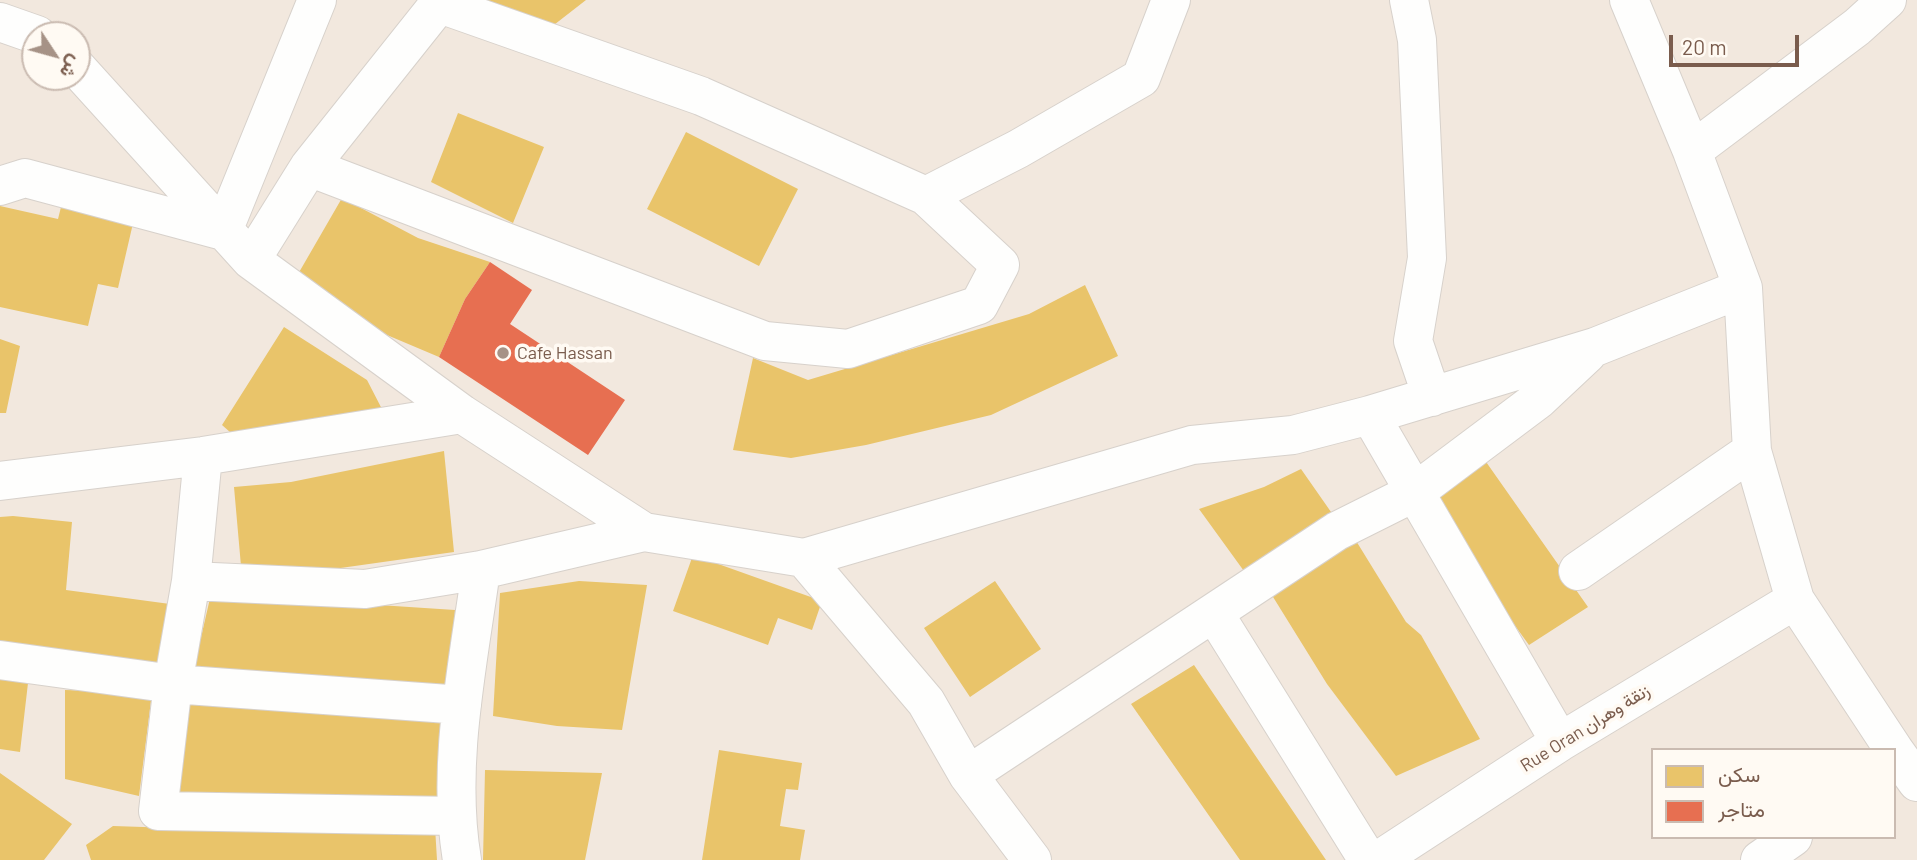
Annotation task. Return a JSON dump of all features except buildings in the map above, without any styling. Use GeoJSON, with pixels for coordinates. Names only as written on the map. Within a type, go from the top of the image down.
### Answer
{"type":"FeatureCollection","features":[{"type":"Feature","properties":{"kind":"street"},"geometry":{"type":"LineString","coordinates":[[223,231],[317,0]]}},
{"type":"Feature","properties":{"kind":"street"},"geometry":{"type":"LineString","coordinates":[[926,196],[1018,149],[1141,78],[1171,0]]}},
{"type":"Feature","properties":{"kind":"street"},"geometry":{"type":"LineString","coordinates":[[1409,0],[1416,40],[1427,258],[1413,341],[1432,397]]}},
{"type":"Feature","properties":{"kind":"street"},"geometry":{"type":"LineString","coordinates":[[1629,0],[1692,151],[1743,288],[1752,451],[1795,600],[1895,748]]}},
{"type":"Feature","properties":{"kind":"street"},"geometry":{"type":"LineString","coordinates":[[1692,151],[1857,27],[1887,0]]}},
{"type":"Feature","properties":{"kind":"street"},"geometry":{"type":"LineString","coordinates":[[251,260],[309,167],[441,2],[701,96],[926,196],[1000,265],[979,305],[848,349],[765,341],[309,167]]}},
{"type":"Feature","properties":{"kind":"street"},"geometry":{"type":"LineString","coordinates":[[91,84],[251,260],[462,414],[645,532]]}},
{"type":"Feature","properties":{"kind":"street"},"geometry":{"type":"LineString","coordinates":[[0,186],[25,178],[223,231]]}},
{"type":"Feature","properties":{"kind":"street"},"geometry":{"type":"LineString","coordinates":[[191,582],[365,589],[481,570],[645,532],[804,558],[1192,445],[1293,435],[1370,415],[1595,347],[1743,288]]}},
{"type":"Feature","properties":{"kind":"street"},"geometry":{"type":"LineString","coordinates":[[968,775],[1337,531],[1415,492],[1539,398],[1595,347]]}},
{"type":"Feature","properties":{"kind":"street"},"geometry":{"type":"LineString","coordinates":[[0,481],[203,456],[462,414]]}},
{"type":"Feature","properties":{"kind":"street"},"geometry":{"type":"LineString","coordinates":[[1370,415],[1560,742]]}},
{"type":"Feature","properties":{"kind":"street"},"geometry":{"type":"LineString","coordinates":[[1578,570],[1752,451]]}},
{"type":"Feature","properties":{"kind":"street"},"geometry":{"type":"LineString","coordinates":[[203,456],[191,582],[173,684],[158,811],[455,816]]}},
{"type":"Feature","properties":{"kind":"street"},"geometry":{"type":"LineString","coordinates":[[804,558],[926,702],[968,775],[1032,860]]}},
{"type":"Feature","properties":{"kind":"street"},"geometry":{"type":"LineString","coordinates":[[462,860],[455,816],[462,705],[481,570]]}},
{"type":"Feature","properties":{"kind":"street","name":"Rue Oran زنقة وهران"},"geometry":{"type":"LineString","coordinates":[[1379,860],[1560,742],[1795,600]]}},
{"type":"Feature","properties":{"kind":"street"},"geometry":{"type":"LineString","coordinates":[[1214,613],[1368,860]]}},
{"type":"Feature","properties":{"kind":"street"},"geometry":{"type":"LineString","coordinates":[[0,660],[173,684],[462,705]]}},
{"type":"Feature","properties":{"kind":"street"},"geometry":{"type":"LineString","coordinates":[[1760,860],[1790,839]]}},
{"type":"Feature","properties":{"kind":"shaded area"},"geometry":{"type":"Polygon","coordinates":[[[0,0],[1917,0],[1917,860],[0,860],[0,0]]]}},
{"type":"Feature","properties":{"kind":"place","name":"Cafe Hassan"},"geometry":{"type":"Point","coordinates":[503,353]}}]}
